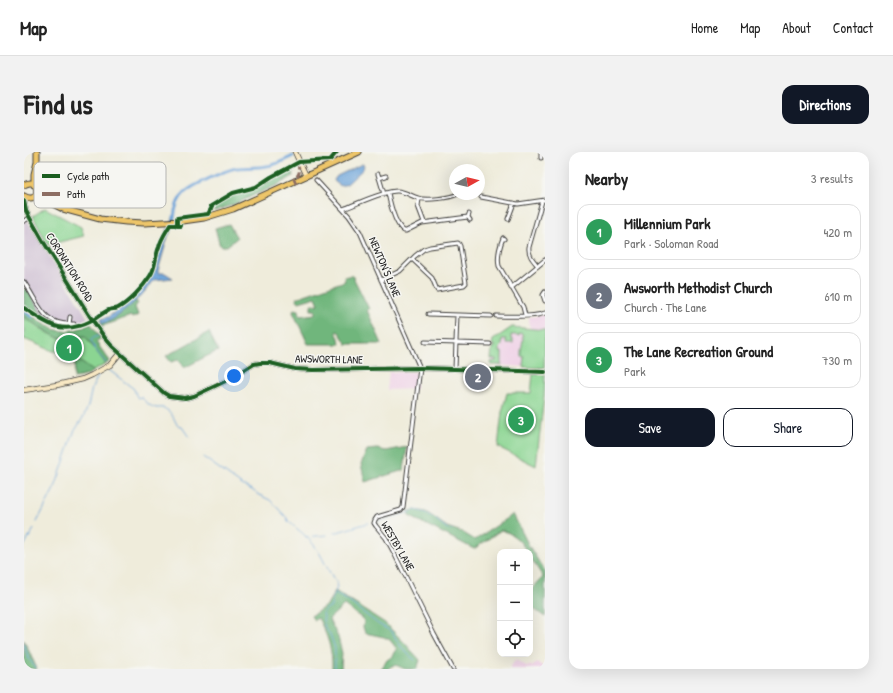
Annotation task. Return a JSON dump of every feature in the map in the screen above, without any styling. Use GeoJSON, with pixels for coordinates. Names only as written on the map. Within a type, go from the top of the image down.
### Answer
{"type":"FeatureCollection","features":[{"type":"Feature","properties":{"kind":"main road"},"geometry":{"type":"LineString","coordinates":[[61,208],[104,219],[144,223],[179,222],[197,219],[224,212],[249,202],[359,152]]}},
{"type":"Feature","properties":{"kind":"main road"},"geometry":{"type":"LineString","coordinates":[[25,184],[34,174]]}},
{"type":"Feature","properties":{"kind":"main road"},"geometry":{"type":"LineString","coordinates":[[24,196],[26,198],[33,198]]}},
{"type":"Feature","properties":{"kind":"street"},"geometry":{"type":"LineString","coordinates":[[295,152],[306,176]]}},
{"type":"Feature","properties":{"kind":"street"},"geometry":{"type":"LineString","coordinates":[[541,152],[541,158]]}},
{"type":"Feature","properties":{"kind":"street"},"geometry":{"type":"LineString","coordinates":[[378,174],[392,210],[402,230],[406,231],[424,222],[469,217]]}},
{"type":"Feature","properties":{"kind":"street"},"geometry":{"type":"LineString","coordinates":[[379,178],[386,176]]}},
{"type":"Feature","properties":{"kind":"street","name":"NEWTON'S LANE"},"geometry":{"type":"LineString","coordinates":[[316,180],[343,209],[360,232],[420,368]]}},
{"type":"Feature","properties":{"kind":"street"},"geometry":{"type":"LineString","coordinates":[[316,186],[320,183]]}},
{"type":"Feature","properties":{"kind":"street"},"geometry":{"type":"LineString","coordinates":[[343,209],[386,193],[399,192],[419,199],[449,197]]}},
{"type":"Feature","properties":{"kind":"street"},"geometry":{"type":"LineString","coordinates":[[24,206],[33,198]]}},
{"type":"Feature","properties":{"kind":"street"},"geometry":{"type":"LineString","coordinates":[[485,198],[518,204],[544,201],[529,247],[531,257],[538,266]]}},
{"type":"Feature","properties":{"kind":"street"},"geometry":{"type":"LineString","coordinates":[[419,199],[418,206],[424,222]]}},
{"type":"Feature","properties":{"kind":"street","name":"CORONATION ROAD"},"geometry":{"type":"LineString","coordinates":[[24,201],[24,206],[29,218],[42,241],[104,338],[120,353]]}},
{"type":"Feature","properties":{"kind":"street"},"geometry":{"type":"LineString","coordinates":[[508,219],[514,203]]}},
{"type":"Feature","properties":{"kind":"street"},"geometry":{"type":"LineString","coordinates":[[24,221],[29,218]]}},
{"type":"Feature","properties":{"kind":"street"},"geometry":{"type":"LineString","coordinates":[[504,239],[503,238],[498,250],[498,263],[524,310],[525,316]]}},
{"type":"Feature","properties":{"kind":"street"},"geometry":{"type":"LineString","coordinates":[[381,280],[400,272],[412,259],[418,253],[427,248],[459,244],[466,283],[464,286],[437,290],[432,278],[412,259]]}},
{"type":"Feature","properties":{"kind":"street"},"geometry":{"type":"LineString","coordinates":[[512,288],[545,260]]}},
{"type":"Feature","properties":{"kind":"street"},"geometry":{"type":"LineString","coordinates":[[24,282],[40,309],[47,317],[62,324],[74,324]]}},
{"type":"Feature","properties":{"kind":"street"},"geometry":{"type":"LineString","coordinates":[[545,292],[543,294],[545,301]]}},
{"type":"Feature","properties":{"kind":"street"},"geometry":{"type":"LineString","coordinates":[[428,314],[525,316],[545,313]]}},
{"type":"Feature","properties":{"kind":"street"},"geometry":{"type":"LineString","coordinates":[[455,369],[457,315]]}},
{"type":"Feature","properties":{"kind":"street"},"geometry":{"type":"LineString","coordinates":[[69,324],[70,317]]}},
{"type":"Feature","properties":{"kind":"street"},"geometry":{"type":"LineString","coordinates":[[425,342],[490,344]]}},
{"type":"Feature","properties":{"kind":"street"},"geometry":{"type":"LineString","coordinates":[[24,390],[57,385],[87,377],[110,365],[120,353]]}},
{"type":"Feature","properties":{"kind":"street","name":"AWSWORTH LANE"},"geometry":{"type":"LineString","coordinates":[[120,353],[164,393],[181,398],[203,392],[260,362],[298,369],[313,370],[420,368],[545,372]]}},
{"type":"Feature","properties":{"kind":"street","name":"WESTBY LANE"},"geometry":{"type":"LineString","coordinates":[[420,368],[403,507],[401,510],[377,517],[374,523],[394,551],[414,594],[453,669]]}},
{"type":"Feature","properties":{"kind":"shaded area"},"geometry":{"type":"Polygon","coordinates":[[[24,215],[88,318],[76,325],[64,326],[43,317],[24,284],[24,215]]]}},
{"type":"Feature","properties":{"kind":"shaded area"},"geometry":{"type":"Polygon","coordinates":[[[545,315],[544,368],[491,365],[493,340],[512,327],[530,329],[529,317],[545,315]]]}},
{"type":"Feature","properties":{"kind":"shaded area"},"geometry":{"type":"Polygon","coordinates":[[[389,372],[416,372],[416,389],[387,390],[389,372]]]}},
{"type":"Feature","properties":{"kind":"shaded area"},"geometry":{"type":"Polygon","coordinates":[[[516,659],[528,667],[530,665],[532,667],[537,662],[545,669],[509,669],[516,659]]]}},
{"type":"Feature","properties":{"kind":"green space"},"geometry":{"type":"Polygon","coordinates":[[[292,167],[294,170],[293,176],[283,182],[229,206],[215,211],[213,208],[234,194],[259,187],[292,167]]]}},
{"type":"Feature","properties":{"kind":"green space"},"geometry":{"type":"Polygon","coordinates":[[[45,208],[81,227],[84,236],[47,245],[33,216],[45,208]]]}},
{"type":"Feature","properties":{"kind":"green space"},"geometry":{"type":"Polygon","coordinates":[[[229,224],[237,238],[227,246],[220,246],[215,228],[229,224]]]}},
{"type":"Feature","properties":{"kind":"green space"},"geometry":{"type":"Polygon","coordinates":[[[352,275],[369,309],[367,310],[382,344],[346,344],[338,331],[336,332],[340,344],[308,344],[293,312],[294,309],[299,310],[300,316],[315,314],[315,310],[311,310],[311,305],[319,304],[316,297],[299,302],[296,298],[345,281],[344,277],[352,275]]]}},
{"type":"Feature","properties":{"kind":"green space"},"geometry":{"type":"Polygon","coordinates":[[[27,288],[41,314],[48,320],[58,324],[56,325],[42,318],[24,306],[24,290],[27,288]]]}},
{"type":"Feature","properties":{"kind":"green space"},"geometry":{"type":"Polygon","coordinates":[[[136,301],[138,303],[135,307],[138,315],[102,326],[100,323],[104,323],[114,318],[136,301]]]}},
{"type":"Feature","properties":{"kind":"green space"},"geometry":{"type":"Polygon","coordinates":[[[24,312],[45,325],[61,331],[74,330],[91,324],[101,338],[96,342],[110,361],[106,364],[85,336],[66,339],[56,337],[24,317],[24,312]]]}},
{"type":"Feature","properties":{"kind":"green space"},"geometry":{"type":"Polygon","coordinates":[[[24,317],[56,337],[68,339],[85,336],[106,364],[93,371],[75,358],[75,353],[53,351],[24,339],[24,317]]]}},
{"type":"Feature","properties":{"kind":"green space"},"geometry":{"type":"Polygon","coordinates":[[[512,327],[545,330],[544,368],[523,367],[524,357],[521,356],[521,353],[523,334],[520,333],[519,335],[511,335],[513,343],[506,343],[506,339],[502,339],[500,352],[502,352],[502,365],[491,365],[491,362],[496,361],[496,359],[491,359],[492,347],[494,347],[494,345],[492,345],[493,340],[512,327]]]}},
{"type":"Feature","properties":{"kind":"green space"},"geometry":{"type":"Polygon","coordinates":[[[209,332],[218,351],[184,368],[178,360],[171,362],[166,356],[209,332]]]}},
{"type":"Feature","properties":{"kind":"green space"},"geometry":{"type":"Polygon","coordinates":[[[75,358],[93,371],[84,376],[74,378],[75,358]]]}},
{"type":"Feature","properties":{"kind":"green space"},"geometry":{"type":"Polygon","coordinates":[[[533,374],[545,375],[536,466],[498,447],[502,412],[507,393],[531,393],[533,374]]]}},
{"type":"Feature","properties":{"kind":"green space"},"geometry":{"type":"Polygon","coordinates":[[[407,447],[404,470],[365,482],[361,464],[367,450],[377,449],[386,451],[407,447]]]}},
{"type":"Feature","properties":{"kind":"green space"},"geometry":{"type":"Polygon","coordinates":[[[415,510],[426,512],[447,527],[462,532],[475,540],[513,514],[531,549],[525,549],[517,538],[501,530],[474,549],[409,516],[408,511],[415,510]]]}},
{"type":"Feature","properties":{"kind":"green space"},"geometry":{"type":"Polygon","coordinates":[[[533,552],[545,572],[545,617],[533,608],[533,588],[543,577],[533,562],[533,552]]]}},
{"type":"Feature","properties":{"kind":"green space"},"geometry":{"type":"Polygon","coordinates":[[[335,591],[385,623],[420,660],[417,669],[407,669],[393,665],[388,669],[381,669],[387,660],[393,656],[397,649],[390,640],[384,637],[365,633],[363,627],[364,620],[344,605],[329,619],[338,637],[342,653],[341,669],[332,669],[332,655],[327,636],[318,618],[314,620],[311,616],[327,605],[335,591]]]}},
{"type":"Feature","properties":{"kind":"green space"},"geometry":{"type":"Polygon","coordinates":[[[24,640],[37,669],[24,669],[24,640]]]}},
{"type":"Feature","properties":{"kind":"water"},"geometry":{"type":"Polygon","coordinates":[[[362,164],[364,165],[363,169],[347,184],[341,186],[335,182],[334,180],[337,176],[362,164]]]}},
{"type":"Feature","properties":{"kind":"water"},"geometry":{"type":"Polygon","coordinates":[[[173,218],[175,218],[172,226],[173,228],[168,236],[158,273],[165,273],[173,278],[154,280],[145,292],[122,313],[114,319],[101,323],[101,319],[108,317],[125,305],[146,284],[156,269],[158,256],[173,218]]]}},
{"type":"Feature","properties":{"kind":"waterway"},"geometry":{"type":"LineString","coordinates":[[174,218],[175,209],[178,202],[190,188],[236,168],[270,165],[293,156]]}},
{"type":"Feature","properties":{"kind":"waterway"},"geometry":{"type":"LineString","coordinates":[[24,311],[32,317]]}},
{"type":"Feature","properties":{"kind":"waterway"},"geometry":{"type":"LineString","coordinates":[[98,336],[91,339],[93,346],[106,363]]}},
{"type":"Feature","properties":{"kind":"waterway"},"geometry":{"type":"LineString","coordinates":[[109,370],[134,389],[138,398],[141,397],[152,407],[166,409],[172,415],[178,426],[182,427],[189,437]]}},
{"type":"Feature","properties":{"kind":"waterway"},"geometry":{"type":"LineString","coordinates":[[37,522],[56,485],[74,432],[84,416],[92,388],[98,376]]}},
{"type":"Feature","properties":{"kind":"waterway"},"geometry":{"type":"LineString","coordinates":[[203,457],[242,485],[270,500],[288,521],[317,549],[330,574],[337,583],[331,607],[326,609],[323,614],[325,628],[330,634],[335,648],[335,669]]}},
{"type":"Feature","properties":{"kind":"waterway"},"geometry":{"type":"LineString","coordinates":[[378,522],[416,510],[434,518],[450,531],[452,529]]}},
{"type":"Feature","properties":{"kind":"waterway"},"geometry":{"type":"LineString","coordinates":[[334,533],[368,523]]}},
{"type":"Feature","properties":{"kind":"waterway"},"geometry":{"type":"LineString","coordinates":[[24,546],[34,529]]}},
{"type":"Feature","properties":{"kind":"waterway"},"geometry":{"type":"LineString","coordinates":[[306,537],[327,535]]}},
{"type":"Feature","properties":{"kind":"waterway"},"geometry":{"type":"LineString","coordinates":[[335,594],[347,600],[378,624],[391,631],[402,648],[415,660]]}},
{"type":"Feature","properties":{"kind":"waterway"},"geometry":{"type":"LineString","coordinates":[[24,643],[28,657],[36,669]]}},
{"type":"Feature","properties":{"kind":"marked path"},"geometry":{"type":"LineString","coordinates":[[296,184],[294,179],[299,172],[297,163]]}},
{"type":"Feature","properties":{"kind":"cycle path"},"geometry":{"type":"LineString","coordinates":[[177,226],[177,218],[208,214],[212,207],[211,206],[233,193],[256,187],[299,162],[330,160],[337,152]]}},
{"type":"Feature","properties":{"kind":"cycle path"},"geometry":{"type":"LineString","coordinates":[[24,201],[26,211],[43,241],[105,338],[112,346],[169,396],[185,398],[194,396],[230,379],[254,364],[260,363],[270,363],[295,369],[313,370],[420,368],[545,372]]}},
{"type":"Feature","properties":{"kind":"cycle path"},"geometry":{"type":"LineString","coordinates":[[24,308],[40,319],[63,328],[72,328],[81,325],[93,320],[110,309],[118,308],[136,294],[150,276],[161,241],[170,225],[181,226]]}},
{"type":"Feature","properties":{"kind":"place","name":"Millennium Park"},"geometry":{"type":"Point","coordinates":[69,348]}},
{"type":"Feature","properties":{"kind":"place","name":"Awsworth Methodist Church"},"geometry":{"type":"Point","coordinates":[478,377]}},
{"type":"Feature","properties":{"kind":"place","name":"The Lane Recreation Ground"},"geometry":{"type":"Point","coordinates":[521,420]}}]}
